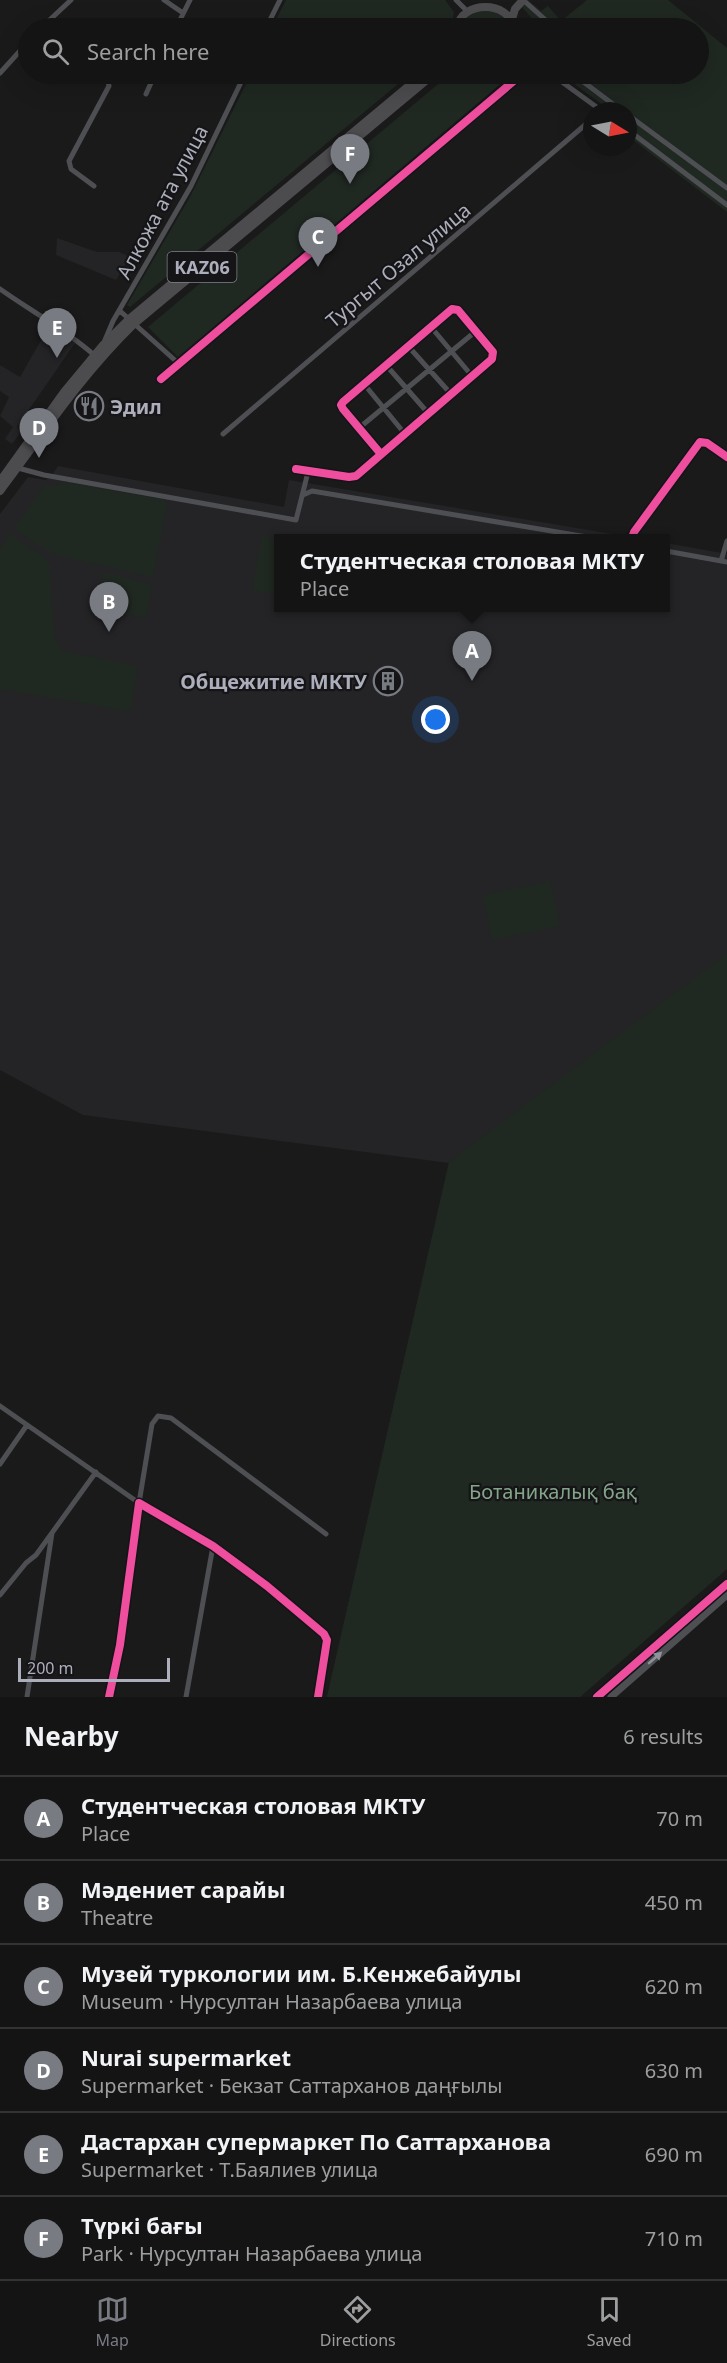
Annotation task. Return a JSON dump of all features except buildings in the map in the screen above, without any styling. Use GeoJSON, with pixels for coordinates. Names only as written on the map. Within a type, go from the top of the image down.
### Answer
{"type":"FeatureCollection","features":[{"type":"Feature","properties":{"kind":"main road"},"geometry":{"type":"LineString","coordinates":[[514,18],[515,9],[523,0]]}},
{"type":"Feature","properties":{"kind":"main road"},"geometry":{"type":"LineString","coordinates":[[459,18],[465,9],[480,1],[504,1]]}},
{"type":"Feature","properties":{"kind":"main road"},"geometry":{"type":"LineString","coordinates":[[493,1],[504,8],[510,18]]}},
{"type":"Feature","properties":{"kind":"main road","name":"KАZ06"},"geometry":{"type":"LineString","coordinates":[[0,491],[83,378],[132,322],[411,84]]}},
{"type":"Feature","properties":{"kind":"main road","name":"KАZ06"},"geometry":{"type":"LineString","coordinates":[[0,481],[64,392],[103,345],[422,84]]}},
{"type":"Feature","properties":{"kind":"street"},"geometry":{"type":"LineString","coordinates":[[52,18],[71,0]]}},
{"type":"Feature","properties":{"kind":"street"},"geometry":{"type":"LineString","coordinates":[[164,0],[183,13]]}},
{"type":"Feature","properties":{"kind":"street"},"geometry":{"type":"LineString","coordinates":[[181,18],[190,0]]}},
{"type":"Feature","properties":{"kind":"street"},"geometry":{"type":"LineString","coordinates":[[271,18],[280,0]]}},
{"type":"Feature","properties":{"kind":"street"},"geometry":{"type":"LineString","coordinates":[[456,0],[465,9]]}},
{"type":"Feature","properties":{"kind":"street"},"geometry":{"type":"LineString","coordinates":[[523,0],[543,18]]}},
{"type":"Feature","properties":{"kind":"street"},"geometry":{"type":"LineString","coordinates":[[0,73],[18,53]]}},
{"type":"Feature","properties":{"kind":"street"},"geometry":{"type":"LineString","coordinates":[[94,186],[71,169],[69,161],[108,84]]}},
{"type":"Feature","properties":{"kind":"street"},"geometry":{"type":"LineString","coordinates":[[146,94],[150,84]]}},
{"type":"Feature","properties":{"kind":"street","name":"Алкожа ата улица"},"geometry":{"type":"LineString","coordinates":[[103,345],[113,321],[191,186],[240,84]]}},
{"type":"Feature","properties":{"kind":"street"},"geometry":{"type":"LineString","coordinates":[[161,379],[510,84]]}},
{"type":"Feature","properties":{"kind":"street"},"geometry":{"type":"LineString","coordinates":[[565,84],[590,102]]}},
{"type":"Feature","properties":{"kind":"street"},"geometry":{"type":"LineString","coordinates":[[586,84],[610,102]]}},
{"type":"Feature","properties":{"kind":"street"},"geometry":{"type":"LineString","coordinates":[[637,123],[727,188]]}},
{"type":"Feature","properties":{"kind":"street","name":"Тургыт Озал улица"},"geometry":{"type":"LineString","coordinates":[[223,434],[583,127]]}},
{"type":"Feature","properties":{"kind":"street"},"geometry":{"type":"LineString","coordinates":[[637,137],[727,205]]}},
{"type":"Feature","properties":{"kind":"street"},"geometry":{"type":"LineString","coordinates":[[0,289],[79,341],[94,354]]}},
{"type":"Feature","properties":{"kind":"street"},"geometry":{"type":"LineString","coordinates":[[296,469],[352,477],[405,434],[494,355],[455,308],[341,405],[380,453]]}},
{"type":"Feature","properties":{"kind":"street"},"geometry":{"type":"LineString","coordinates":[[120,311],[178,363]]}},
{"type":"Feature","properties":{"kind":"street"},"geometry":{"type":"LineString","coordinates":[[431,327],[472,375]]}},
{"type":"Feature","properties":{"kind":"street"},"geometry":{"type":"LineString","coordinates":[[359,428],[476,331]]}},
{"type":"Feature","properties":{"kind":"street"},"geometry":{"type":"LineString","coordinates":[[408,346],[451,394]]}},
{"type":"Feature","properties":{"kind":"street"},"geometry":{"type":"LineString","coordinates":[[386,365],[428,414]]}},
{"type":"Feature","properties":{"kind":"street"},"geometry":{"type":"LineString","coordinates":[[364,384],[405,434]]}},
{"type":"Feature","properties":{"kind":"street"},"geometry":{"type":"LineString","coordinates":[[633,534],[700,442],[707,442],[727,457]]}},
{"type":"Feature","properties":{"kind":"street"},"geometry":{"type":"LineString","coordinates":[[18,468],[44,475],[296,520],[308,472]]}},
{"type":"Feature","properties":{"kind":"street"},"geometry":{"type":"LineString","coordinates":[[302,496],[312,491],[569,534]]}},
{"type":"Feature","properties":{"kind":"street"},"geometry":{"type":"LineString","coordinates":[[670,552],[724,562],[727,541]]}},
{"type":"Feature","properties":{"kind":"street"},"geometry":{"type":"LineString","coordinates":[[0,1406],[139,1503],[213,1546],[267,1586],[326,1637],[318,1697]]}},
{"type":"Feature","properties":{"kind":"street"},"geometry":{"type":"LineString","coordinates":[[109,1697],[120,1645],[152,1424],[158,1416],[165,1416],[326,1534]]}},
{"type":"Feature","properties":{"kind":"street"},"geometry":{"type":"LineString","coordinates":[[0,1464],[27,1425]]}},
{"type":"Feature","properties":{"kind":"street"},"geometry":{"type":"LineString","coordinates":[[0,1595],[26,1563],[36,1555],[96,1472]]}},
{"type":"Feature","properties":{"kind":"street"},"geometry":{"type":"LineString","coordinates":[[27,1697],[52,1533]]}},
{"type":"Feature","properties":{"kind":"street"},"geometry":{"type":"LineString","coordinates":[[186,1697],[213,1546]]}},
{"type":"Feature","properties":{"kind":"street"},"geometry":{"type":"LineString","coordinates":[[597,1697],[727,1584]]}},
{"type":"Feature","properties":{"kind":"street"},"geometry":{"type":"LineString","coordinates":[[611,1697],[727,1595]]}},
{"type":"Feature","properties":{"kind":"shaded area"},"geometry":{"type":"Polygon","coordinates":[[[57,238],[97,252],[119,252],[130,257],[116,280],[56,255],[57,238]]]}},
{"type":"Feature","properties":{"kind":"shaded area"},"geometry":{"type":"Polygon","coordinates":[[[48,328],[75,343],[17,427],[21,432],[12,444],[5,439],[13,427],[0,416],[9,397],[0,391],[0,365],[20,377],[48,328]]]}},
{"type":"Feature","properties":{"kind":"shaded area"},"geometry":{"type":"Polygon","coordinates":[[[58,466],[284,507],[289,480],[612,534],[274,534],[274,612],[670,612],[670,544],[727,554],[727,1569],[580,1697],[327,1697],[449,1163],[83,1115],[0,1070],[0,514],[28,477],[45,480],[50,478],[58,466]]]}},
{"type":"Feature","properties":{"kind":"green space"},"geometry":{"type":"Polygon","coordinates":[[[286,0],[445,0],[454,12],[453,18],[277,18],[286,0]]]}},
{"type":"Feature","properties":{"kind":"green space"},"geometry":{"type":"Polygon","coordinates":[[[528,0],[541,11],[548,6],[558,18],[532,18],[521,6],[528,0]]]}},
{"type":"Feature","properties":{"kind":"green space"},"geometry":{"type":"Polygon","coordinates":[[[587,0],[668,0],[690,18],[565,18],[587,0]]]}},
{"type":"Feature","properties":{"kind":"green space"},"geometry":{"type":"Polygon","coordinates":[[[494,8],[504,18],[467,18],[478,10],[494,8]]]}},
{"type":"Feature","properties":{"kind":"green space"},"geometry":{"type":"Polygon","coordinates":[[[709,33],[727,48],[727,212],[637,143],[637,102],[599,102],[575,84],[709,84],[709,33]]]}},
{"type":"Feature","properties":{"kind":"green space"},"geometry":{"type":"Polygon","coordinates":[[[246,84],[398,84],[130,307],[127,305],[191,195],[246,84]]]}},
{"type":"Feature","properties":{"kind":"green space"},"geometry":{"type":"Polygon","coordinates":[[[438,84],[500,84],[178,357],[148,327],[438,84]]]}},
{"type":"Feature","properties":{"kind":"green space"},"geometry":{"type":"Polygon","coordinates":[[[61,482],[165,500],[167,505],[153,577],[50,552],[17,531],[16,526],[44,486],[58,486],[61,482]]]}},
{"type":"Feature","properties":{"kind":"green space"},"geometry":{"type":"Polygon","coordinates":[[[10,534],[45,557],[50,567],[53,623],[56,640],[61,650],[136,666],[131,707],[128,711],[0,689],[0,549],[10,534]]]}},
{"type":"Feature","properties":{"kind":"green space"},"geometry":{"type":"Polygon","coordinates":[[[262,536],[274,538],[274,594],[252,590],[262,536]]]}},
{"type":"Feature","properties":{"kind":"green space"},"geometry":{"type":"Polygon","coordinates":[[[104,572],[152,584],[146,618],[95,609],[104,572]]]}},
{"type":"Feature","properties":{"kind":"green space"},"geometry":{"type":"Polygon","coordinates":[[[550,881],[560,926],[492,940],[483,895],[550,881]]]}},
{"type":"Feature","properties":{"kind":"green space","name":"Ботаникалық бақ"},"geometry":{"type":"Polygon","coordinates":[[[727,954],[727,1569],[580,1697],[327,1697],[449,1162],[727,954]]]}},
{"type":"Feature","properties":{"kind":"cycle path"},"geometry":{"type":"LineString","coordinates":[[161,379],[510,84]]}},
{"type":"Feature","properties":{"kind":"cycle path"},"geometry":{"type":"LineString","coordinates":[[296,469],[349,477],[356,476],[492,359],[493,352],[458,310],[452,309],[341,405],[380,453]]}},
{"type":"Feature","properties":{"kind":"cycle path"},"geometry":{"type":"LineString","coordinates":[[633,534],[700,442],[707,443],[727,457]]}},
{"type":"Feature","properties":{"kind":"cycle path"},"geometry":{"type":"LineString","coordinates":[[109,1697],[120,1645],[139,1503],[213,1546],[267,1586],[324,1634],[327,1640],[318,1697]]}},
{"type":"Feature","properties":{"kind":"cycle path"},"geometry":{"type":"LineString","coordinates":[[597,1697],[727,1584]]}},
{"type":"Feature","properties":{"kind":"place","name":"Түркі бағы"},"geometry":{"type":"Point","coordinates":[350,184]}},
{"type":"Feature","properties":{"kind":"place","name":"Музей туркологии им. Б.Кенжебайулы"},"geometry":{"type":"Point","coordinates":[318,267]}},
{"type":"Feature","properties":{"kind":"place","name":"Дастархан супермаркет По Саттарханова"},"geometry":{"type":"Point","coordinates":[57,358]}},
{"type":"Feature","properties":{"kind":"place","name":"Эдил"},"geometry":{"type":"Point","coordinates":[89,406]}},
{"type":"Feature","properties":{"kind":"place","name":"Nurai supermarket"},"geometry":{"type":"Point","coordinates":[39,458]}},
{"type":"Feature","properties":{"kind":"place","name":"Мәдениет сарайы"},"geometry":{"type":"Point","coordinates":[109,632]}},
{"type":"Feature","properties":{"kind":"place","name":"Общежитие МКТУ"},"geometry":{"type":"Point","coordinates":[388,681]}},
{"type":"Feature","properties":{"kind":"place","name":"Студентческая столовая МКТУ"},"geometry":{"type":"Point","coordinates":[472,681]}}]}
